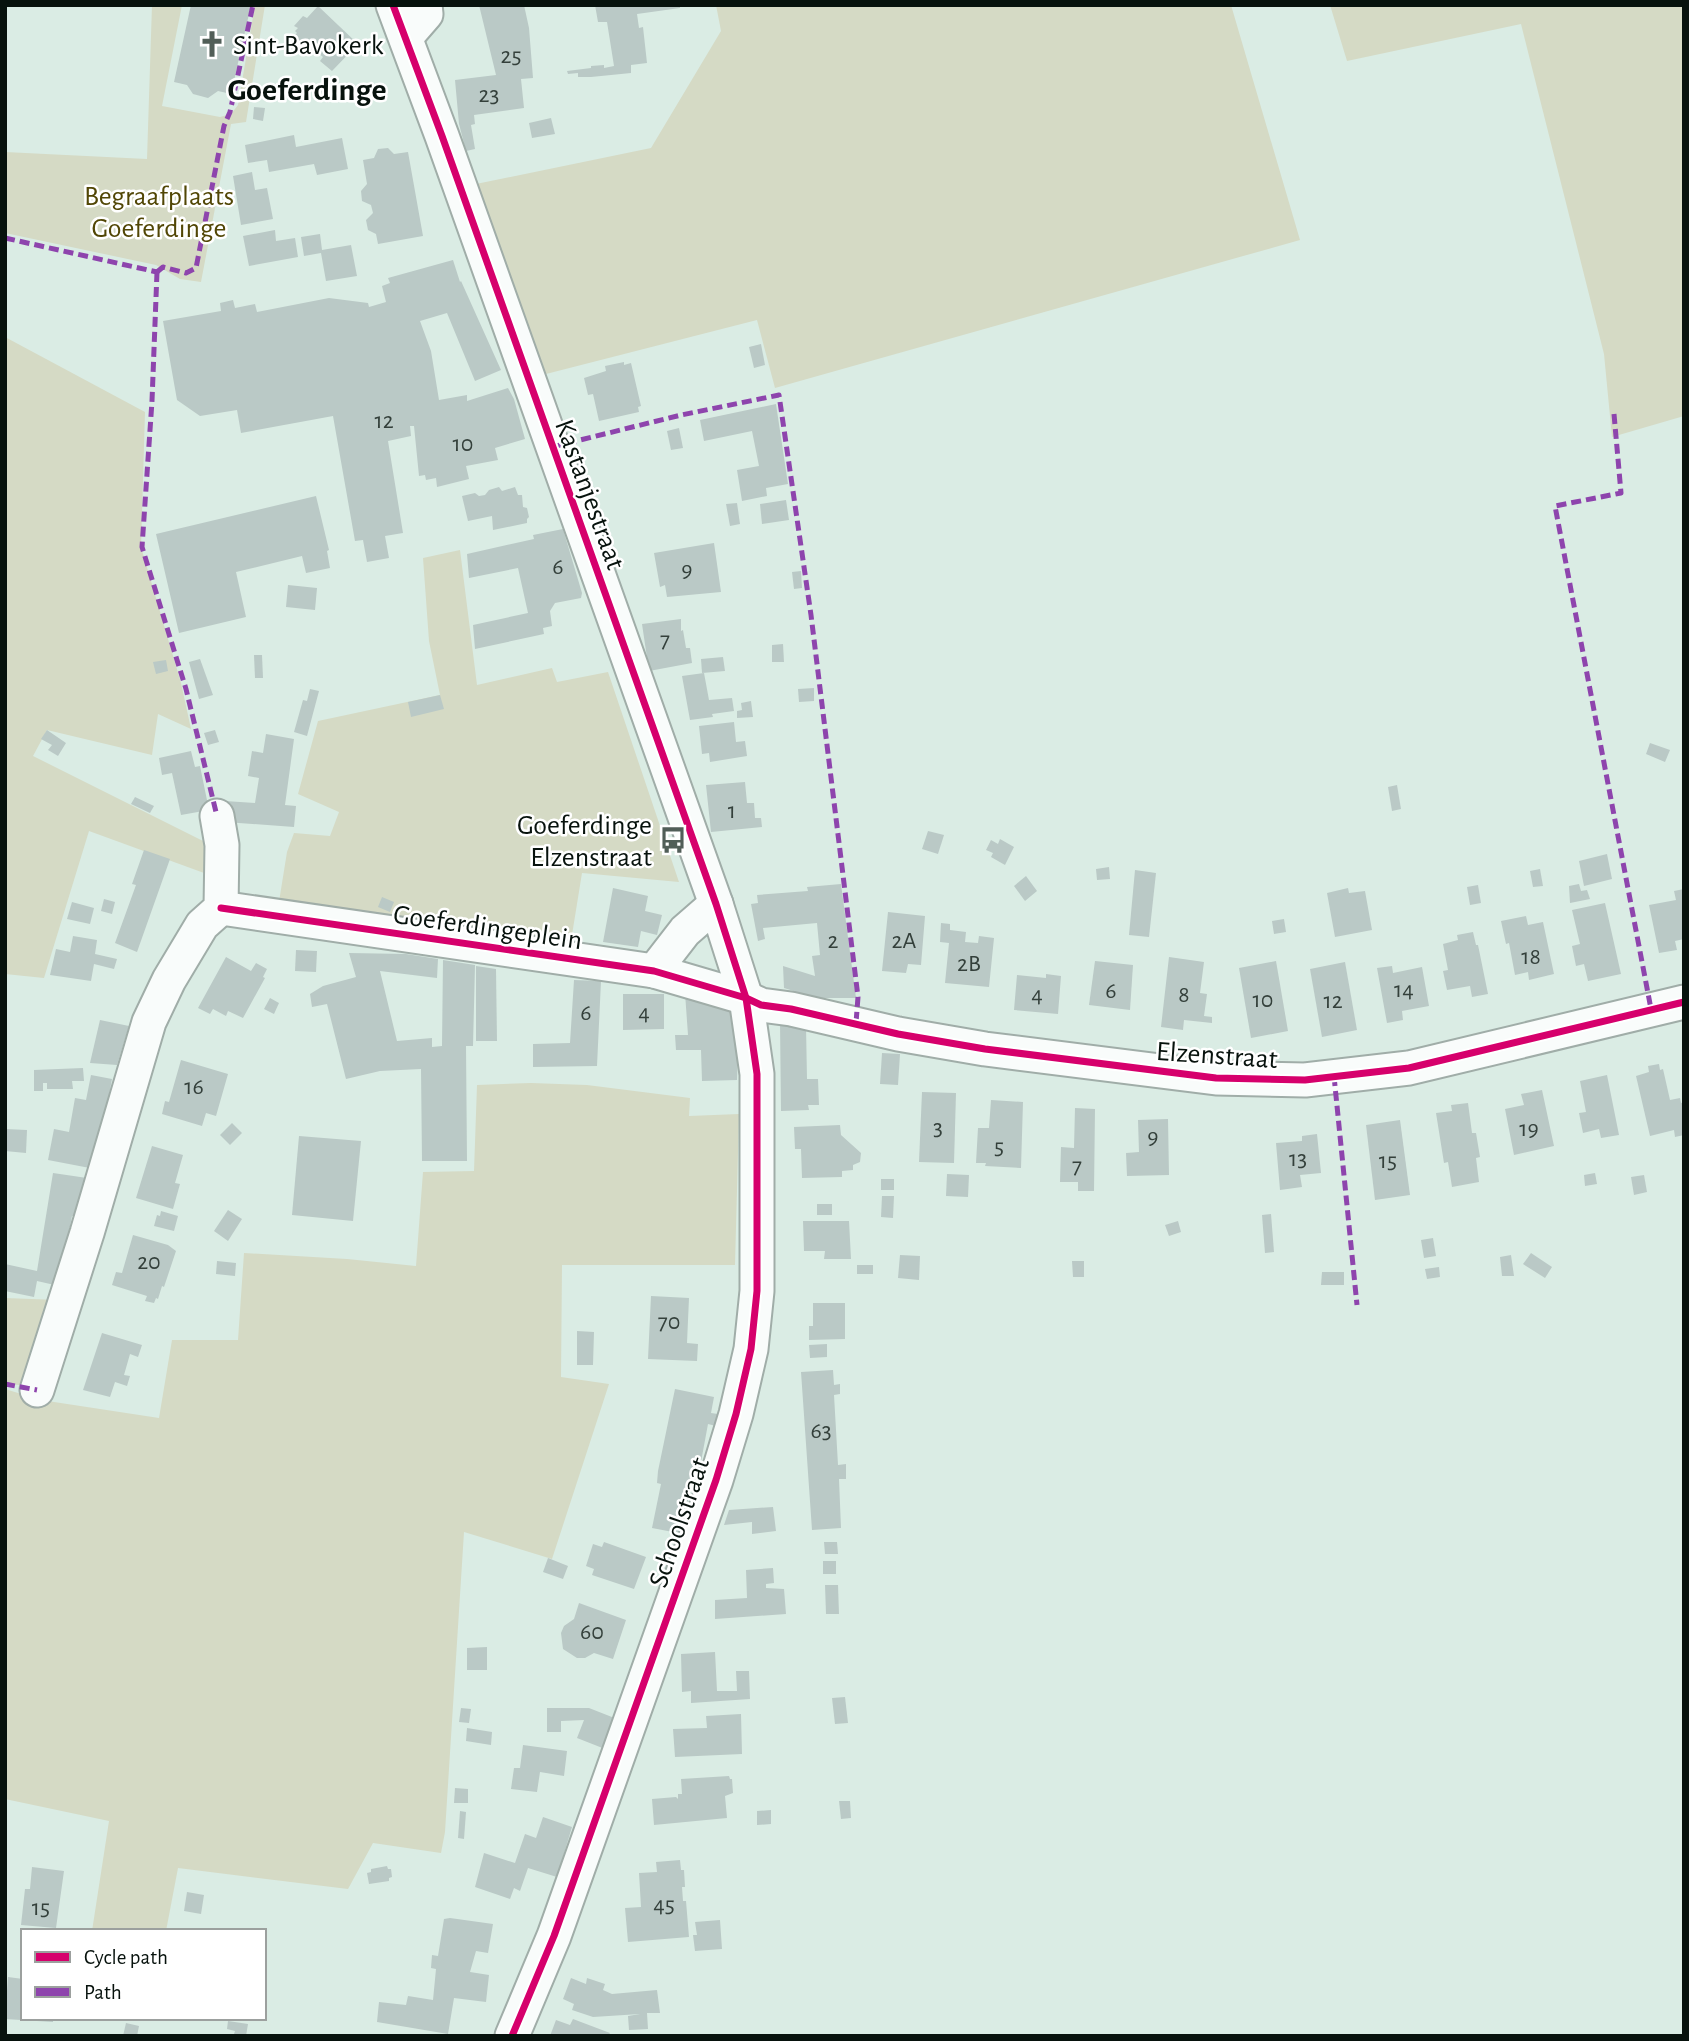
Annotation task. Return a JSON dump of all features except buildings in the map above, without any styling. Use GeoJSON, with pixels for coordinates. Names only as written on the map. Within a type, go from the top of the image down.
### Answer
{"type":"FeatureCollection","features":[{"type":"Feature","properties":{"kind":"street","name":"Kastanjestraat"},"geometry":{"type":"LineString","coordinates":[[393,5],[716,904],[746,998]]}},
{"type":"Feature","properties":{"kind":"street"},"geometry":{"type":"LineString","coordinates":[[406,37],[426,14],[425,5]]}},
{"type":"Feature","properties":{"kind":"street"},"geometry":{"type":"LineString","coordinates":[[37,1390],[87,1233],[149,1022],[169,980],[202,925],[221,908],[222,845],[217,816]]}},
{"type":"Feature","properties":{"kind":"street"},"geometry":{"type":"LineString","coordinates":[[654,971],[685,931],[716,904]]}},
{"type":"Feature","properties":{"kind":"street","name":"Goeferdingeplein"},"geometry":{"type":"LineString","coordinates":[[221,908],[654,971],[746,998]]}},
{"type":"Feature","properties":{"kind":"street","name":"Elzenstraat"},"geometry":{"type":"LineString","coordinates":[[746,998],[761,1005],[985,1049],[1216,1078],[1261,1080],[1304,1080],[1409,1068],[1684,1002]]}},
{"type":"Feature","properties":{"kind":"street","name":"Schoolstraat"},"geometry":{"type":"LineString","coordinates":[[512,2036],[554,1936],[716,1480],[751,1349],[757,1291],[757,1074],[746,998]]}},
{"type":"Feature","properties":{"kind":"green space","name":"Begraafplaats Goeferdinge"},"geometry":{"type":"Polygon","coordinates":[[[152,5],[182,5],[162,106],[220,117],[231,114],[238,105],[255,5],[265,5],[246,122],[231,124],[201,282],[180,279],[156,265],[5,233],[5,152],[147,159],[152,5]]]}},
{"type":"Feature","properties":{"kind":"green space"},"geometry":{"type":"Polygon","coordinates":[[[716,5],[1231,5],[1300,240],[775,388],[757,320],[546,374],[476,184],[651,148],[721,31],[716,5]]]}},
{"type":"Feature","properties":{"kind":"green space"},"geometry":{"type":"Polygon","coordinates":[[[1330,5],[1684,5],[1684,416],[1612,437],[1604,354],[1521,24],[1347,61],[1330,5]]]}},
{"type":"Feature","properties":{"kind":"green space"},"geometry":{"type":"Polygon","coordinates":[[[5,337],[145,412],[141,547],[181,683],[191,729],[158,714],[152,755],[47,730],[33,756],[213,846],[215,877],[89,831],[44,978],[5,974],[5,337]]]}},
{"type":"Feature","properties":{"kind":"green space"},"geometry":{"type":"Polygon","coordinates":[[[460,550],[477,685],[552,668],[557,682],[608,672],[679,882],[582,873],[571,941],[397,919],[278,908],[287,852],[294,833],[330,836],[339,812],[298,794],[318,721],[440,695],[429,641],[423,558],[460,550]]]}},
{"type":"Feature","properties":{"kind":"green space"},"geometry":{"type":"Polygon","coordinates":[[[477,1085],[587,1085],[690,1098],[689,1116],[739,1114],[735,1265],[562,1265],[561,1377],[609,1384],[552,1559],[464,1532],[445,1832],[441,1853],[373,1843],[348,1889],[178,1868],[166,1929],[92,1929],[109,1821],[5,1799],[5,1389],[41,1400],[159,1418],[172,1340],[238,1340],[244,1253],[416,1266],[423,1172],[474,1171],[477,1085]]]}},
{"type":"Feature","properties":{"kind":"green space"},"geometry":{"type":"Polygon","coordinates":[[[5,1298],[58,1300],[31,1387],[5,1383],[5,1298]]]}},
{"type":"Feature","properties":{"kind":"marked path"},"geometry":{"type":"LineString","coordinates":[[157,272],[163,267],[186,273],[196,268],[224,126],[230,112],[253,5]]}},
{"type":"Feature","properties":{"kind":"marked path"},"geometry":{"type":"LineString","coordinates":[[5,238],[157,272]]}},
{"type":"Feature","properties":{"kind":"marked path"},"geometry":{"type":"LineString","coordinates":[[157,272],[142,547],[186,689],[217,816]]}},
{"type":"Feature","properties":{"kind":"marked path"},"geometry":{"type":"LineString","coordinates":[[552,447],[681,415],[779,395],[811,615],[858,997],[856,1023]]}},
{"type":"Feature","properties":{"kind":"marked path"},"geometry":{"type":"LineString","coordinates":[[1614,414],[1621,493],[1555,506],[1651,1009]]}},
{"type":"Feature","properties":{"kind":"marked path"},"geometry":{"type":"LineString","coordinates":[[1334,1076],[1357,1305]]}},
{"type":"Feature","properties":{"kind":"marked path"},"geometry":{"type":"LineString","coordinates":[[5,1384],[37,1390]]}},
{"type":"Feature","properties":{"kind":"cycle path"},"geometry":{"type":"LineString","coordinates":[[393,5],[716,904],[746,998],[757,1074],[757,1291],[751,1349],[736,1414],[716,1480],[554,1936],[512,2036]]}},
{"type":"Feature","properties":{"kind":"cycle path"},"geometry":{"type":"LineString","coordinates":[[221,908],[654,971],[746,998],[761,1005],[791,1009],[898,1034],[985,1049],[1216,1078],[1305,1080],[1409,1068],[1684,1002]]}},
{"type":"Feature","properties":{"kind":"place","name":"Sint-Bavokerk"},"geometry":{"type":"Point","coordinates":[212,44]}},
{"type":"Feature","properties":{"kind":"place","name":"Goeferdinge Elzenstraat"},"geometry":{"type":"Point","coordinates":[673,840]}},
{"type":"Feature","properties":{"kind":"district","name":"Goeferdinge"},"geometry":{"type":"Point","coordinates":[307,89]}}]}
